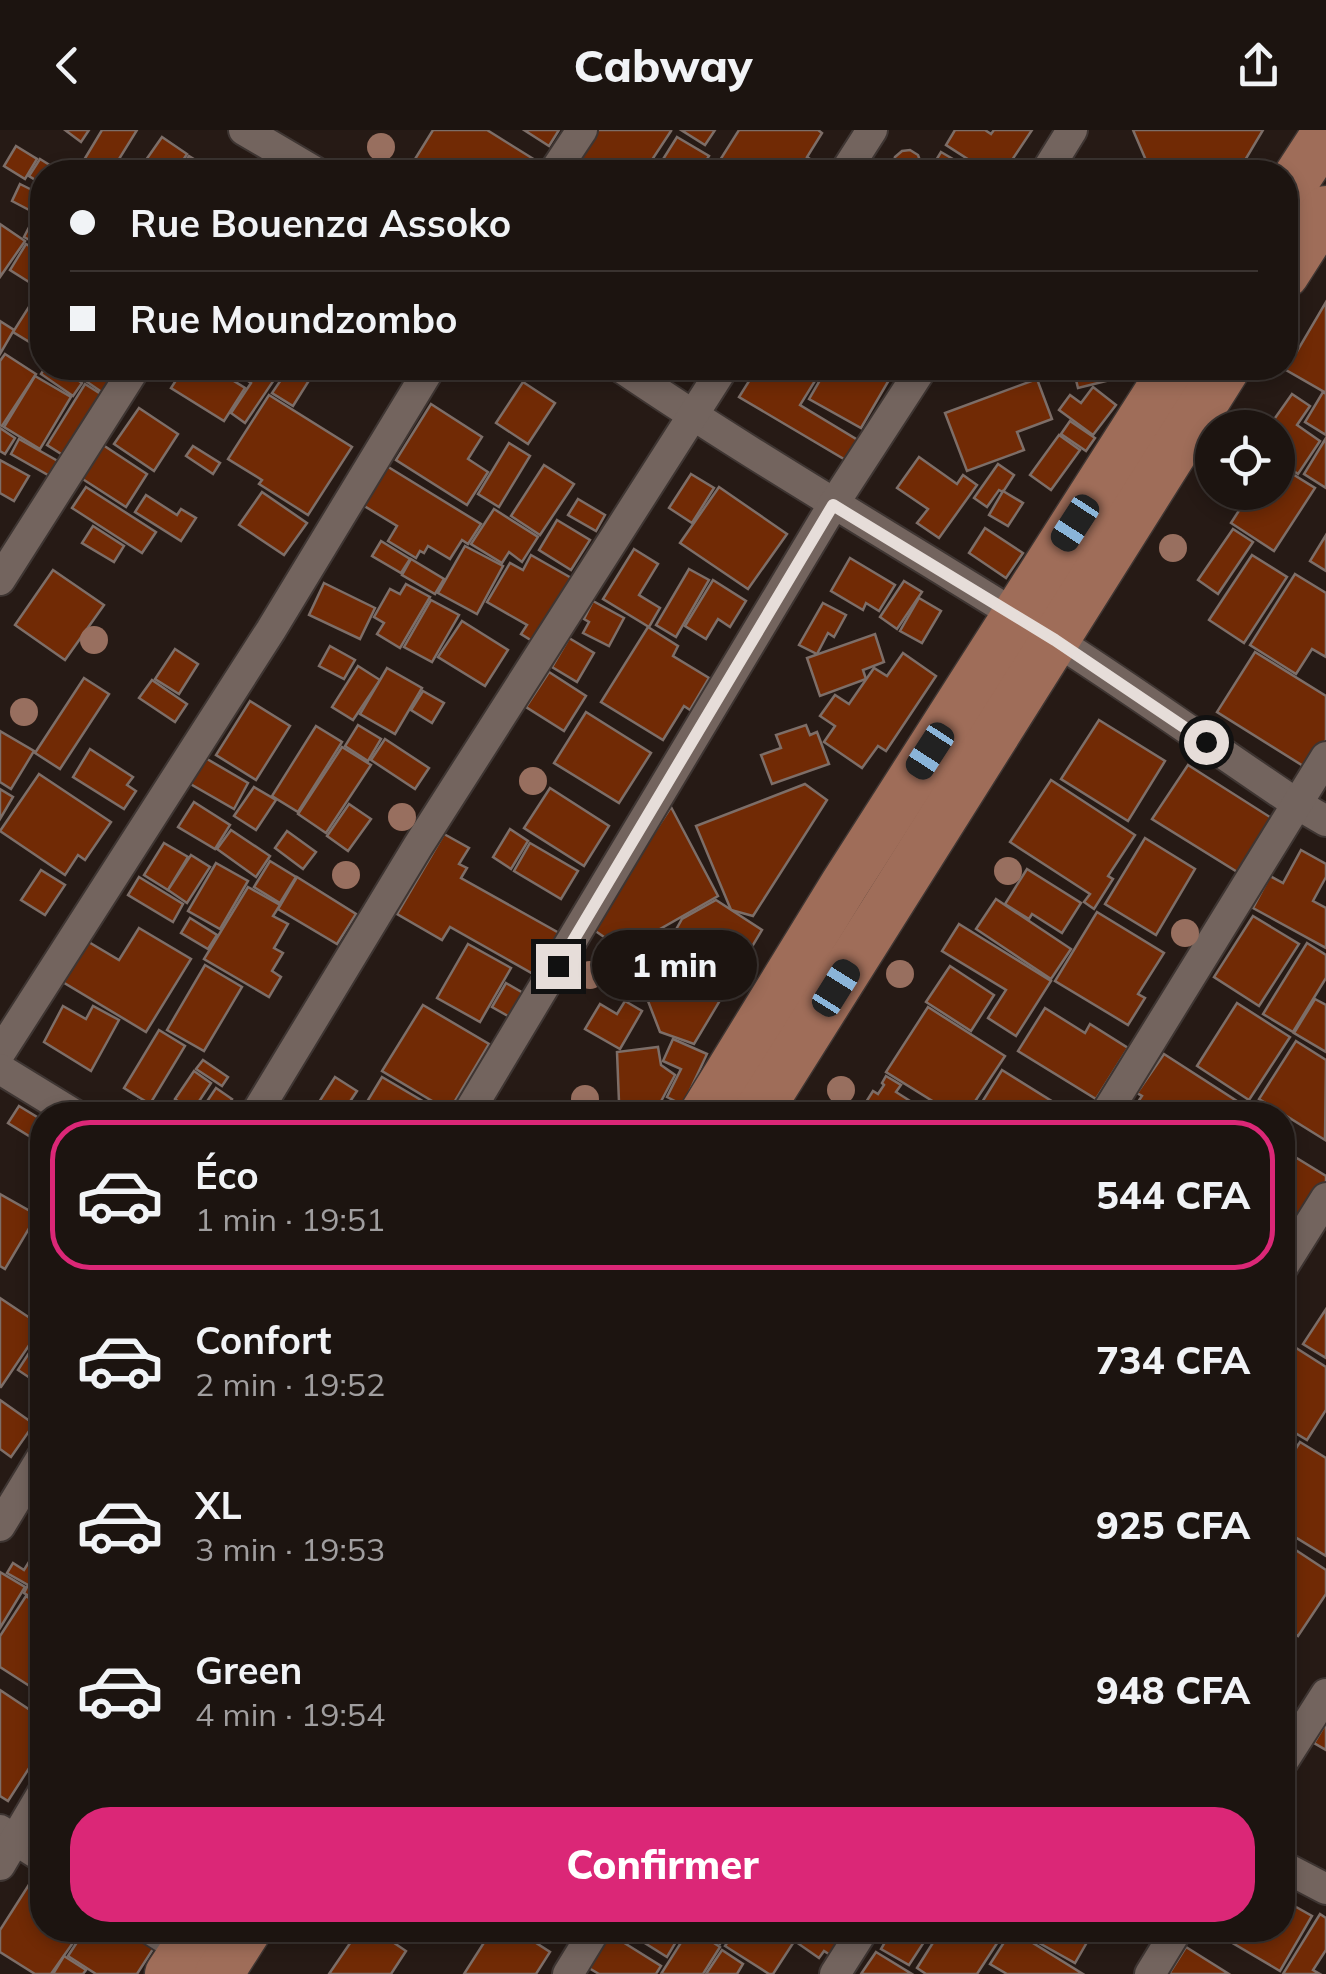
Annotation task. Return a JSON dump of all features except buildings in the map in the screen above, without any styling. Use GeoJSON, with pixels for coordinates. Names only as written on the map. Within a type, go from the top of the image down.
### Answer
{"type":"FeatureCollection","features":[{"type":"Feature","properties":{"kind":"main road"},"geometry":{"type":"LineString","coordinates":[[1298,176],[1326,134]]}},
{"type":"Feature","properties":{"kind":"main road"},"geometry":{"type":"LineString","coordinates":[[1298,254],[1326,210]]}},
{"type":"Feature","properties":{"kind":"main road"},"geometry":{"type":"LineString","coordinates":[[763,1102],[1035,628],[1168,380]]}},
{"type":"Feature","properties":{"kind":"main road"},"geometry":{"type":"LineString","coordinates":[[711,1102],[844,886],[1217,380]]}},
{"type":"Feature","properties":{"kind":"main road"},"geometry":{"type":"LineString","coordinates":[[195,1958],[225,1942]]}},
{"type":"Feature","properties":{"kind":"street"},"geometry":{"type":"LineString","coordinates":[[244,130],[269,150]]}},
{"type":"Feature","properties":{"kind":"street"},"geometry":{"type":"LineString","coordinates":[[562,160],[582,130]]}},
{"type":"Feature","properties":{"kind":"street"},"geometry":{"type":"LineString","coordinates":[[853,160],[872,130]]}},
{"type":"Feature","properties":{"kind":"street"},"geometry":{"type":"LineString","coordinates":[[1053,160],[1072,130]]}},
{"type":"Feature","properties":{"kind":"street"},"geometry":{"type":"LineString","coordinates":[[0,580],[127,380]]}},
{"type":"Feature","properties":{"kind":"street"},"geometry":{"type":"LineString","coordinates":[[0,1053],[271,630],[423,380]]}},
{"type":"Feature","properties":{"kind":"street"},"geometry":{"type":"LineString","coordinates":[[640,380],[833,505],[1035,628],[1326,822]]}},
{"type":"Feature","properties":{"kind":"street"},"geometry":{"type":"LineString","coordinates":[[263,1102],[418,846],[716,380]]}},
{"type":"Feature","properties":{"kind":"street"},"geometry":{"type":"LineString","coordinates":[[476,1102],[833,505],[914,380]]}},
{"type":"Feature","properties":{"kind":"street"},"geometry":{"type":"LineString","coordinates":[[1114,1102],[1326,757]]}},
{"type":"Feature","properties":{"kind":"street"},"geometry":{"type":"LineString","coordinates":[[0,1069],[54,1102]]}},
{"type":"Feature","properties":{"kind":"street"},"geometry":{"type":"LineString","coordinates":[[1295,1247],[1326,1198]]}},
{"type":"Feature","properties":{"kind":"street"},"geometry":{"type":"LineString","coordinates":[[0,1526],[30,1477]]}},
{"type":"Feature","properties":{"kind":"street"},"geometry":{"type":"LineString","coordinates":[[1295,1742],[1326,1694]]}},
{"type":"Feature","properties":{"kind":"street"},"geometry":{"type":"LineString","coordinates":[[30,1811],[5,1845],[30,1853]]}},
{"type":"Feature","properties":{"kind":"street"},"geometry":{"type":"LineString","coordinates":[[1295,1873],[1326,1889]]}},
{"type":"Feature","properties":{"kind":"street"},"geometry":{"type":"LineString","coordinates":[[568,1974],[588,1942]]}},
{"type":"Feature","properties":{"kind":"street"},"geometry":{"type":"LineString","coordinates":[[835,1974],[855,1942]]}},
{"type":"Feature","properties":{"kind":"street"},"geometry":{"type":"LineString","coordinates":[[1150,1974],[1170,1942]]}},
{"type":"Feature","properties":{"kind":"route"},"geometry":{"type":"LineString","coordinates":[[558,966],[833,505],[1055,640],[1206,742]]}}]}
